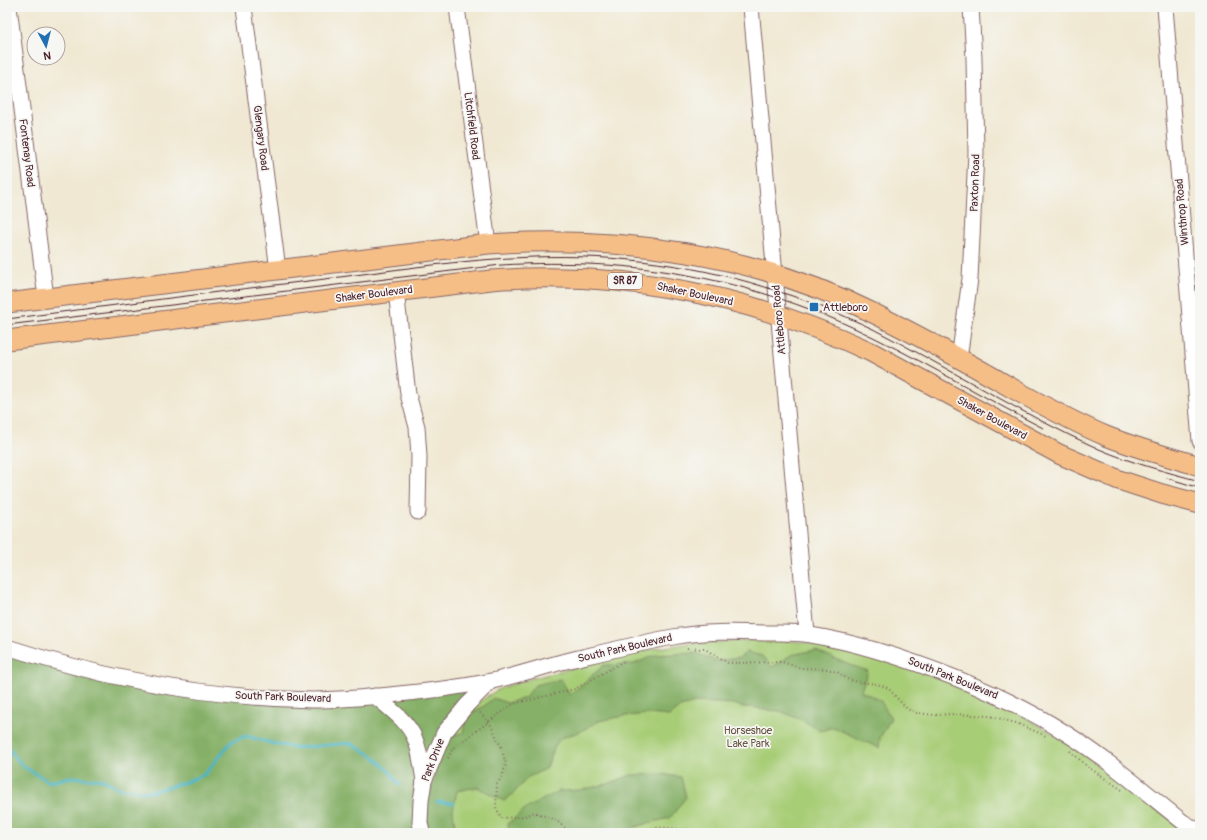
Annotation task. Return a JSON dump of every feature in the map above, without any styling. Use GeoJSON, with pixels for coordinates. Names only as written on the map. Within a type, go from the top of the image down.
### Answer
{"type":"FeatureCollection","features":[{"type":"Feature","properties":{"kind":"main road"},"geometry":{"type":"LineString","coordinates":[[7,303],[488,244],[558,241],[637,246],[702,256],[775,274],[808,285],[872,312],[1064,416],[1105,435],[1153,452],[1200,466]]}},
{"type":"Feature","properties":{"kind":"main road","name":"Shaker Boulevard"},"geometry":{"type":"LineString","coordinates":[[7,340],[396,291],[511,279],[601,279],[656,285],[728,300],[779,315],[837,336],[871,352],[1059,454],[1120,480],[1162,494],[1200,504]]}},
{"type":"Feature","properties":{"kind":"street","name":"Fontenay Road"},"geometry":{"type":"LineString","coordinates":[[9,7],[46,298]]}},
{"type":"Feature","properties":{"kind":"street","name":"Glengary Road"},"geometry":{"type":"LineString","coordinates":[[244,7],[278,270]]}},
{"type":"Feature","properties":{"kind":"street","name":"Litchfield Road"},"geometry":{"type":"LineString","coordinates":[[457,7],[488,244]]}},
{"type":"Feature","properties":{"kind":"street","name":"Attleboro Road"},"geometry":{"type":"LineString","coordinates":[[751,7],[807,634]]}},
{"type":"Feature","properties":{"kind":"street","name":"Paxton Road"},"geometry":{"type":"LineString","coordinates":[[959,359],[970,279],[976,153],[974,59],[971,7]]}},
{"type":"Feature","properties":{"kind":"street","name":"Winthrop Road"},"geometry":{"type":"LineString","coordinates":[[1166,7],[1200,441]]}},
{"type":"Feature","properties":{"kind":"street"},"geometry":{"type":"LineString","coordinates":[[396,291],[408,394],[417,427],[419,456],[418,512]]}},
{"type":"Feature","properties":{"kind":"street","name":"South Park Boulevard"},"geometry":{"type":"LineString","coordinates":[[7,647],[39,658],[104,675],[178,689],[244,696],[314,700],[433,690],[491,681],[558,663],[676,636],[711,633],[759,632],[807,634],[873,648],[929,667],[986,690],[1030,712],[1090,749],[1184,822],[1200,832]]}},
{"type":"Feature","properties":{"kind":"street","name":"Park Drive"},"geometry":{"type":"LineString","coordinates":[[422,833],[420,822],[424,781],[444,732],[469,702],[491,681]]}},
{"type":"Feature","properties":{"kind":"street"},"geometry":{"type":"LineString","coordinates":[[375,696],[397,715],[407,726],[415,739],[424,781]]}},
{"type":"Feature","properties":{"kind":"path"},"geometry":{"type":"LineString","coordinates":[[683,648],[705,649],[728,663],[782,662],[801,668],[828,669],[839,673],[847,679],[877,684],[888,688],[907,709],[916,713],[934,715],[956,714],[990,716],[1016,723],[1048,738]]}},
{"type":"Feature","properties":{"kind":"path"},"geometry":{"type":"LineString","coordinates":[[447,759],[453,748],[490,723],[513,704],[575,689],[609,669],[631,659]]}},
{"type":"Feature","properties":{"kind":"path"},"geometry":{"type":"LineString","coordinates":[[469,702],[490,723],[501,747],[506,764],[502,777],[497,784],[496,807],[501,818],[519,817],[534,812],[556,820],[571,833]]}},
{"type":"Feature","properties":{"kind":"path"},"geometry":{"type":"LineString","coordinates":[[1064,747],[1088,767],[1124,791]]}},
{"type":"Feature","properties":{"kind":"path"},"geometry":{"type":"LineString","coordinates":[[629,833],[651,828],[668,827],[693,830],[697,833]]}},
{"type":"Feature","properties":{"kind":"green space","name":"Horseshoe Lake Park"},"geometry":{"type":"Polygon","coordinates":[[[784,640],[800,642],[871,656],[907,666],[977,693],[1042,727],[1073,746],[1190,833],[428,833],[452,735],[477,704],[489,695],[501,688],[519,682],[652,649],[684,644],[784,640]]]}},
{"type":"Feature","properties":{"kind":"green space"},"geometry":{"type":"Polygon","coordinates":[[[7,647],[104,675],[314,700],[491,681],[469,702],[424,781],[422,833],[7,833],[7,647]]]}},
{"type":"Feature","properties":{"kind":"green space"},"geometry":{"type":"Polygon","coordinates":[[[815,650],[847,664],[868,671],[861,691],[880,700],[891,718],[880,738],[879,748],[833,727],[821,731],[804,721],[780,711],[764,710],[753,707],[741,707],[734,704],[699,702],[680,707],[669,716],[649,714],[624,716],[599,721],[579,732],[561,738],[556,744],[546,769],[528,777],[513,794],[504,801],[477,787],[457,791],[453,811],[456,833],[428,833],[425,812],[440,756],[452,735],[463,733],[466,717],[483,707],[493,698],[507,703],[525,698],[535,685],[561,679],[570,695],[604,665],[634,664],[656,655],[697,653],[715,661],[739,658],[747,652],[762,656],[772,667],[791,655],[815,650]]]}},
{"type":"Feature","properties":{"kind":"green space"},"geometry":{"type":"Polygon","coordinates":[[[661,774],[681,777],[686,797],[670,818],[616,833],[526,833],[509,831],[508,824],[525,809],[559,791],[580,790],[608,784],[631,775],[661,774]]]}},
{"type":"Feature","properties":{"kind":"waterway"},"geometry":{"type":"LineString","coordinates":[[7,747],[24,767],[50,782],[70,777],[104,780],[121,789],[150,792],[183,783],[205,774],[231,742],[246,736],[295,748],[350,743],[373,756],[389,771],[400,785]]}},
{"type":"Feature","properties":{"kind":"waterway"},"geometry":{"type":"LineString","coordinates":[[437,802],[454,803]]}},
{"type":"Feature","properties":{"kind":"tram line"},"geometry":{"type":"LineString","coordinates":[[7,319],[479,260],[534,257],[596,257],[658,263],[690,268],[750,283],[827,309],[873,329],[1041,421],[1099,449],[1136,463],[1200,481]]}},
{"type":"Feature","properties":{"kind":"tram line"},"geometry":{"type":"LineString","coordinates":[[7,325],[501,265],[551,263],[646,269],[693,276],[739,286],[784,300],[830,317],[875,338],[1043,428]]}},
{"type":"Feature","properties":{"kind":"tram line"},"geometry":{"type":"LineString","coordinates":[[1167,478],[1200,488]]}},
{"type":"Feature","properties":{"kind":"place","name":"Attleboro"},"geometry":{"type":"Point","coordinates":[814,307]}}]}
